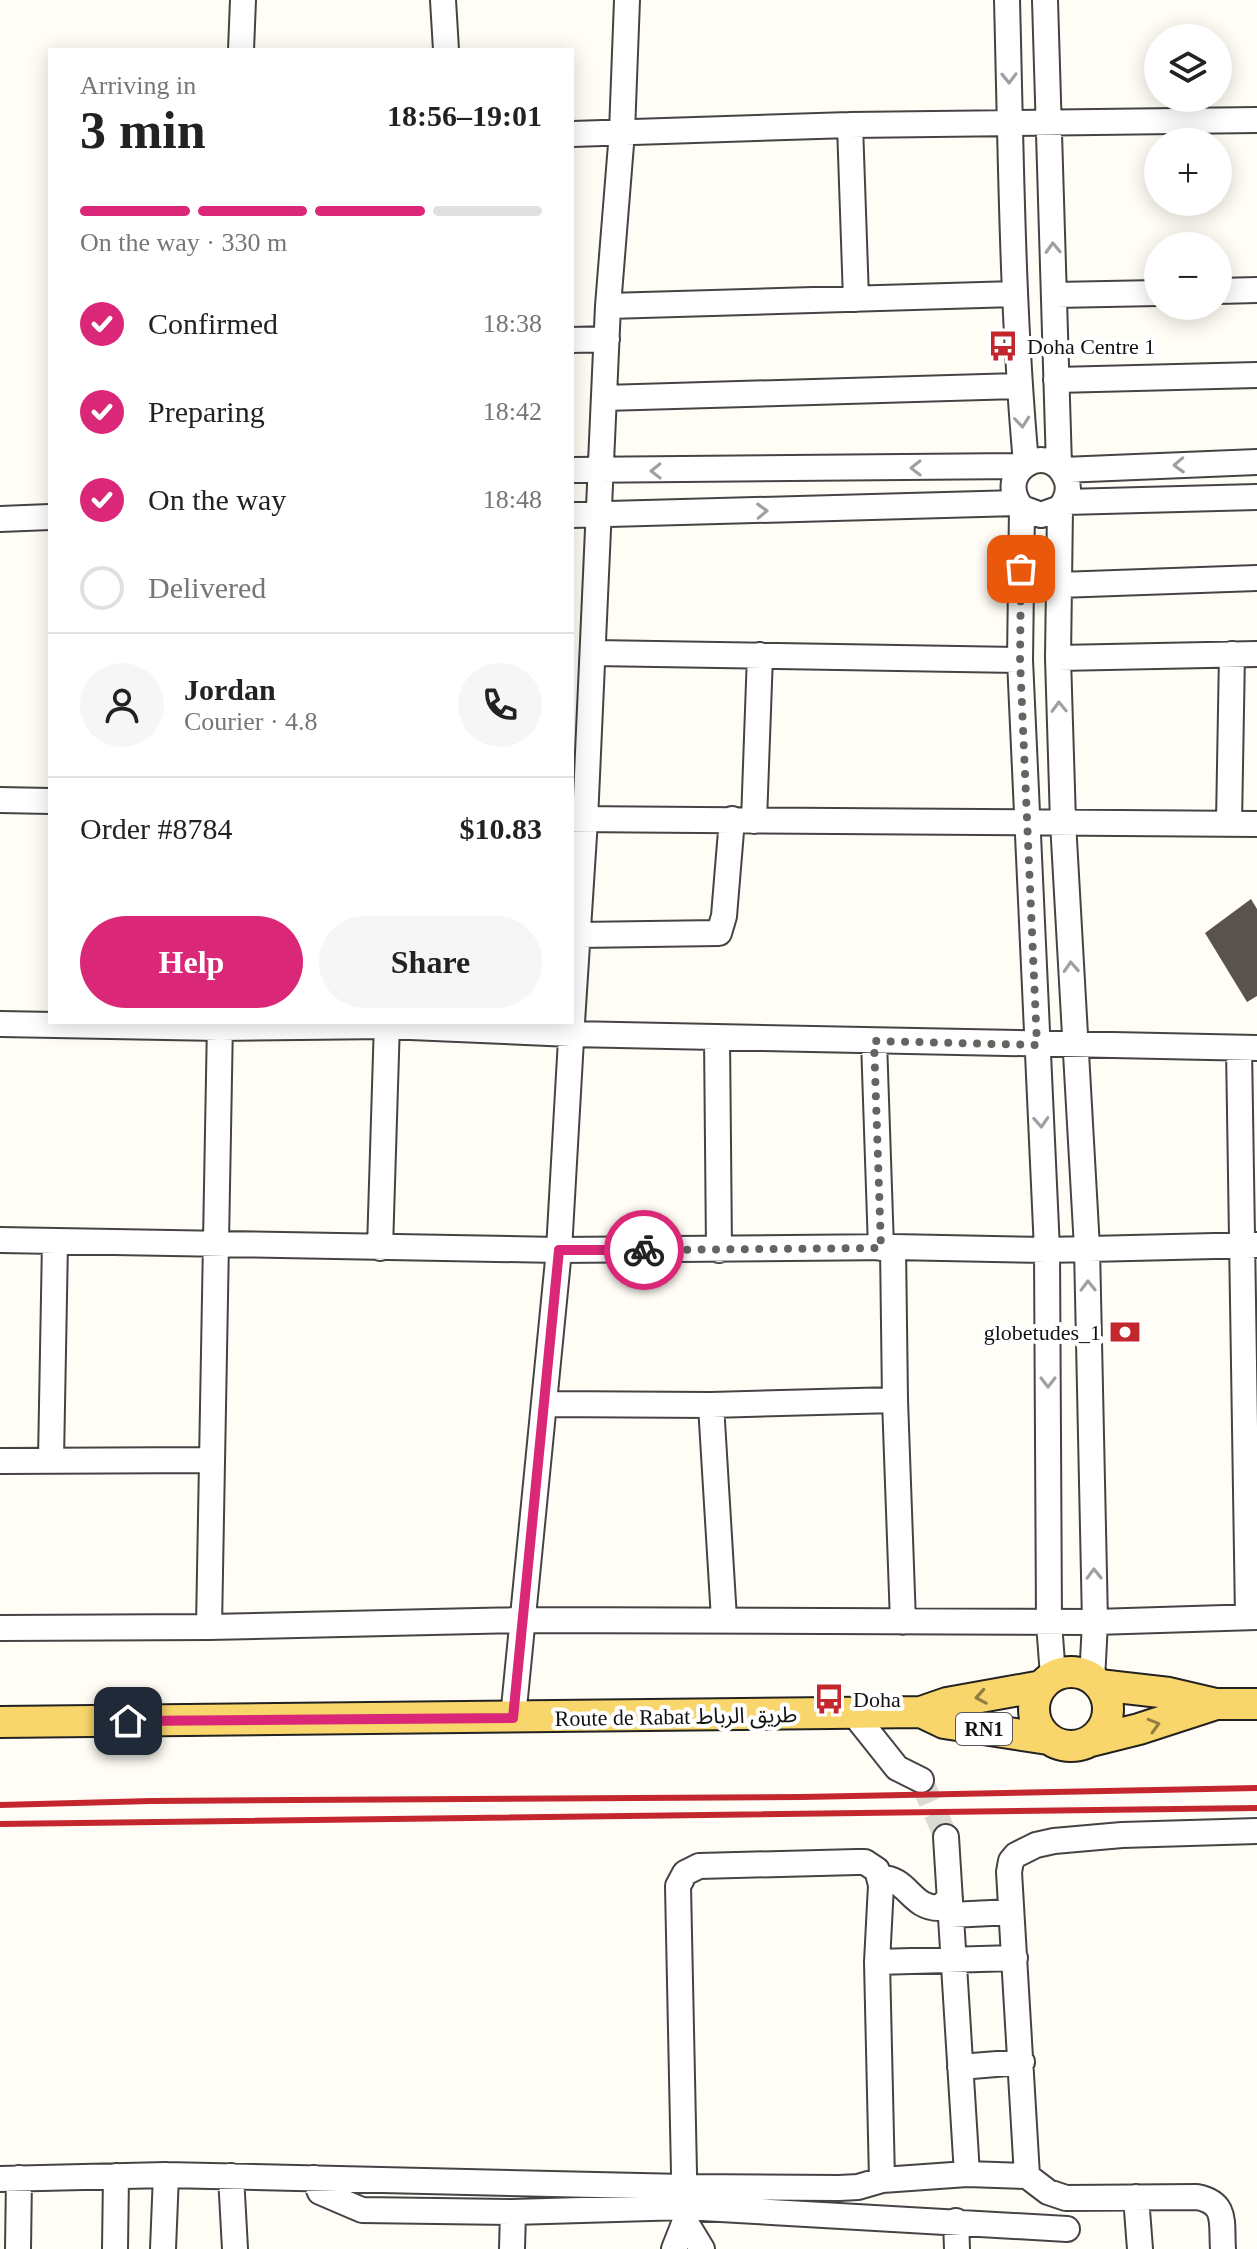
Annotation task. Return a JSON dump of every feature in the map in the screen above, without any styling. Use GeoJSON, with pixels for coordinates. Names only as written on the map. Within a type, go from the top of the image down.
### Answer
{"type":"FeatureCollection","features":[{"type":"Feature","properties":{"kind":"main road","name":"RN1"},"geometry":{"type":"LineString","coordinates":[[1216,1704],[1153,1726],[1069,1747],[1048,1739],[1040,1730],[1034,1708],[1048,1681],[1067,1672],[1083,1674],[1096,1682],[1216,1704],[1257,1704]]}},
{"type":"Feature","properties":{"kind":"main road","name":"Route de Rabat طريق الرباط"},"geometry":{"type":"LineString","coordinates":[[0,1722],[921,1712],[947,1703],[1048,1681]]}},
{"type":"Feature","properties":{"kind":"main road"},"geometry":{"type":"LineString","coordinates":[[1091,1741],[1105,1725],[1108,1715],[1105,1694],[1096,1682]]}},
{"type":"Feature","properties":{"kind":"main road","name":"Route de Rabat طريق الرباط"},"geometry":{"type":"LineString","coordinates":[[921,1712],[944,1723],[1048,1739]]}},
{"type":"Feature","properties":{"kind":"street"},"geometry":{"type":"LineString","coordinates":[[241,48],[243,0]]}},
{"type":"Feature","properties":{"kind":"street"},"geometry":{"type":"LineString","coordinates":[[443,0],[446,48]]}},
{"type":"Feature","properties":{"kind":"street"},"geometry":{"type":"LineString","coordinates":[[574,996],[579,820],[594,653],[583,627],[598,516],[608,306],[622,132],[627,0]]}},
{"type":"Feature","properties":{"kind":"street"},"geometry":{"type":"LineString","coordinates":[[1007,0],[1015,294],[1024,465],[1014,477],[1013,491],[1020,506],[1020,660],[1047,1250],[1048,1681]]}},
{"type":"Feature","properties":{"kind":"street"},"geometry":{"type":"LineString","coordinates":[[1045,0],[1056,380],[1061,468],[1069,485],[1063,505],[1058,658],[1063,822],[1087,1248],[1096,1682]]}},
{"type":"Feature","properties":{"kind":"street"},"geometry":{"type":"LineString","coordinates":[[574,134],[850,125],[1257,120]]}},
{"type":"Feature","properties":{"kind":"street"},"geometry":{"type":"LineString","coordinates":[[850,125],[856,299]]}},
{"type":"Feature","properties":{"kind":"street"},"geometry":{"type":"LineString","coordinates":[[1232,291],[1257,290]]}},
{"type":"Feature","properties":{"kind":"street"},"geometry":{"type":"LineString","coordinates":[[1055,295],[1144,293]]}},
{"type":"Feature","properties":{"kind":"street"},"geometry":{"type":"LineString","coordinates":[[608,306],[1015,294]]}},
{"type":"Feature","properties":{"kind":"street"},"geometry":{"type":"LineString","coordinates":[[574,340],[607,339]]}},
{"type":"Feature","properties":{"kind":"street"},"geometry":{"type":"LineString","coordinates":[[1056,380],[1257,375]]}},
{"type":"Feature","properties":{"kind":"street"},"geometry":{"type":"LineString","coordinates":[[604,398],[1019,386]]}},
{"type":"Feature","properties":{"kind":"street"},"geometry":{"type":"LineString","coordinates":[[574,470],[1024,465],[1037,460],[1049,461],[1061,468],[1257,462]]}},
{"type":"Feature","properties":{"kind":"street"},"geometry":{"type":"LineString","coordinates":[[574,515],[1020,506],[1041,515],[1063,505],[1257,497]]}},
{"type":"Feature","properties":{"kind":"street"},"geometry":{"type":"LineString","coordinates":[[0,519],[48,517]]}},
{"type":"Feature","properties":{"kind":"street"},"geometry":{"type":"LineString","coordinates":[[1059,585],[1257,578]]}},
{"type":"Feature","properties":{"kind":"street"},"geometry":{"type":"LineString","coordinates":[[594,653],[1020,660]]}},
{"type":"Feature","properties":{"kind":"street"},"geometry":{"type":"LineString","coordinates":[[1229,823],[1232,654]]}},
{"type":"Feature","properties":{"kind":"street"},"geometry":{"type":"LineString","coordinates":[[1058,658],[1257,654]]}},
{"type":"Feature","properties":{"kind":"street"},"geometry":{"type":"LineString","coordinates":[[578,935],[719,933],[743,820],[760,655]]}},
{"type":"Feature","properties":{"kind":"street"},"geometry":{"type":"LineString","coordinates":[[0,800],[48,801]]}},
{"type":"Feature","properties":{"kind":"street"},"geometry":{"type":"LineString","coordinates":[[579,820],[1257,824]]}},
{"type":"Feature","properties":{"kind":"street"},"geometry":{"type":"LineString","coordinates":[[0,1024],[572,1026],[717,1037],[1248,1048],[1253,1617],[1049,1623],[724,1619],[0,1628]]}},
{"type":"Feature","properties":{"kind":"street"},"geometry":{"type":"LineString","coordinates":[[380,1248],[387,1024]]}},
{"type":"Feature","properties":{"kind":"street"},"geometry":{"type":"LineString","coordinates":[[209,1627],[220,1025]]}},
{"type":"Feature","properties":{"kind":"street"},"geometry":{"type":"LineString","coordinates":[[513,1718],[559,1250],[572,1026]]}},
{"type":"Feature","properties":{"kind":"street"},"geometry":{"type":"LineString","coordinates":[[717,1037],[719,1250]]}},
{"type":"Feature","properties":{"kind":"street"},"geometry":{"type":"LineString","coordinates":[[874,1041],[895,1400],[903,1622]]}},
{"type":"Feature","properties":{"kind":"street"},"geometry":{"type":"LineString","coordinates":[[0,1240],[559,1250],[887,1247],[1047,1250],[1250,1245]]}},
{"type":"Feature","properties":{"kind":"street"},"geometry":{"type":"LineString","coordinates":[[51,1460],[55,1242]]}},
{"type":"Feature","properties":{"kind":"street"},"geometry":{"type":"LineString","coordinates":[[545,1404],[711,1405],[895,1400]]}},
{"type":"Feature","properties":{"kind":"street"},"geometry":{"type":"LineString","coordinates":[[711,1405],[724,1619]]}},
{"type":"Feature","properties":{"kind":"street"},"geometry":{"type":"LineString","coordinates":[[0,1461],[212,1460]]}},
{"type":"Feature","properties":{"kind":"street"},"geometry":{"type":"LineString","coordinates":[[854,1714],[897,1768],[921,1780]]}},
{"type":"Feature","properties":{"kind":"street"},"geometry":{"type":"LineString","coordinates":[[1027,2176],[1011,1912],[1011,1861],[1024,1849],[1036,1845],[1122,1835],[1257,1831]]}},
{"type":"Feature","properties":{"kind":"street"},"geometry":{"type":"LineString","coordinates":[[946,1837],[967,2174]]}},
{"type":"Feature","properties":{"kind":"street"},"geometry":{"type":"LineString","coordinates":[[674,2249],[684,2205],[678,1893],[680,1879],[699,1866],[857,1862],[871,1865],[880,1878],[877,1962],[882,2180]]}},
{"type":"Feature","properties":{"kind":"street"},"geometry":{"type":"LineString","coordinates":[[880,1878],[896,1880],[919,1903],[929,1908],[1011,1912]]}},
{"type":"Feature","properties":{"kind":"street"},"geometry":{"type":"LineString","coordinates":[[877,1962],[1015,1958]]}},
{"type":"Feature","properties":{"kind":"street"},"geometry":{"type":"LineString","coordinates":[[960,2067],[1022,2062]]}},
{"type":"Feature","properties":{"kind":"street"},"geometry":{"type":"LineString","coordinates":[[314,2178],[320,2192],[362,2210],[513,2212],[684,2205],[858,2187],[882,2180],[967,2174],[1027,2176],[1048,2192],[1066,2198],[1197,2197],[1212,2201],[1221,2210],[1223,2249]]}},
{"type":"Feature","properties":{"kind":"street"},"geometry":{"type":"LineString","coordinates":[[18,2249],[9,2179],[166,2175],[314,2178],[956,2221],[1067,2239],[1066,2198]]}},
{"type":"Feature","properties":{"kind":"street"},"geometry":{"type":"LineString","coordinates":[[163,2249],[166,2175]]}},
{"type":"Feature","properties":{"kind":"street"},"geometry":{"type":"LineString","coordinates":[[115,2249],[116,2176]]}},
{"type":"Feature","properties":{"kind":"street"},"geometry":{"type":"LineString","coordinates":[[231,2176],[235,2249]]}},
{"type":"Feature","properties":{"kind":"street"},"geometry":{"type":"LineString","coordinates":[[1136,2197],[1140,2249]]}},
{"type":"Feature","properties":{"kind":"street"},"geometry":{"type":"LineString","coordinates":[[684,2205],[702,2249]]}},
{"type":"Feature","properties":{"kind":"street"},"geometry":{"type":"LineString","coordinates":[[512,2249],[513,2212]]}},
{"type":"Feature","properties":{"kind":"street"},"geometry":{"type":"LineString","coordinates":[[956,2221],[957,2249]]}},
{"type":"Feature","properties":{"kind":"building"},"geometry":{"type":"Polygon","coordinates":[[[1251,899],[1257,909],[1257,996],[1247,1002],[1205,933],[1251,899]]]}},
{"type":"Feature","properties":{"kind":"tunnel"},"geometry":{"type":"LineString","coordinates":[[921,1780],[946,1837]]}},
{"type":"Feature","properties":{"kind":"railway"},"geometry":{"type":"LineString","coordinates":[[0,1805],[151,1801],[802,1797],[1257,1788]]}},
{"type":"Feature","properties":{"kind":"railway"},"geometry":{"type":"LineString","coordinates":[[0,1824],[1257,1808]]}},
{"type":"Feature","properties":{"kind":"way so far"},"geometry":{"type":"LineString","coordinates":[[644,1250],[881,1248],[874,1041],[1037,1045],[1020,660],[1021,569]]}},
{"type":"Feature","properties":{"kind":"place","name":"Doha Centre 1"},"geometry":{"type":"Point","coordinates":[1003,346]}},
{"type":"Feature","properties":{"kind":"place","name":"globetudes_1"},"geometry":{"type":"Point","coordinates":[1125,1332]}},
{"type":"Feature","properties":{"kind":"place","name":"Doha"},"geometry":{"type":"Point","coordinates":[829,1699]}},
{"type":"Feature","properties":{"kind":"route"},"geometry":{"type":"LineString","coordinates":[[128,1721],[513,1718],[559,1250],[644,1250]]}}]}
